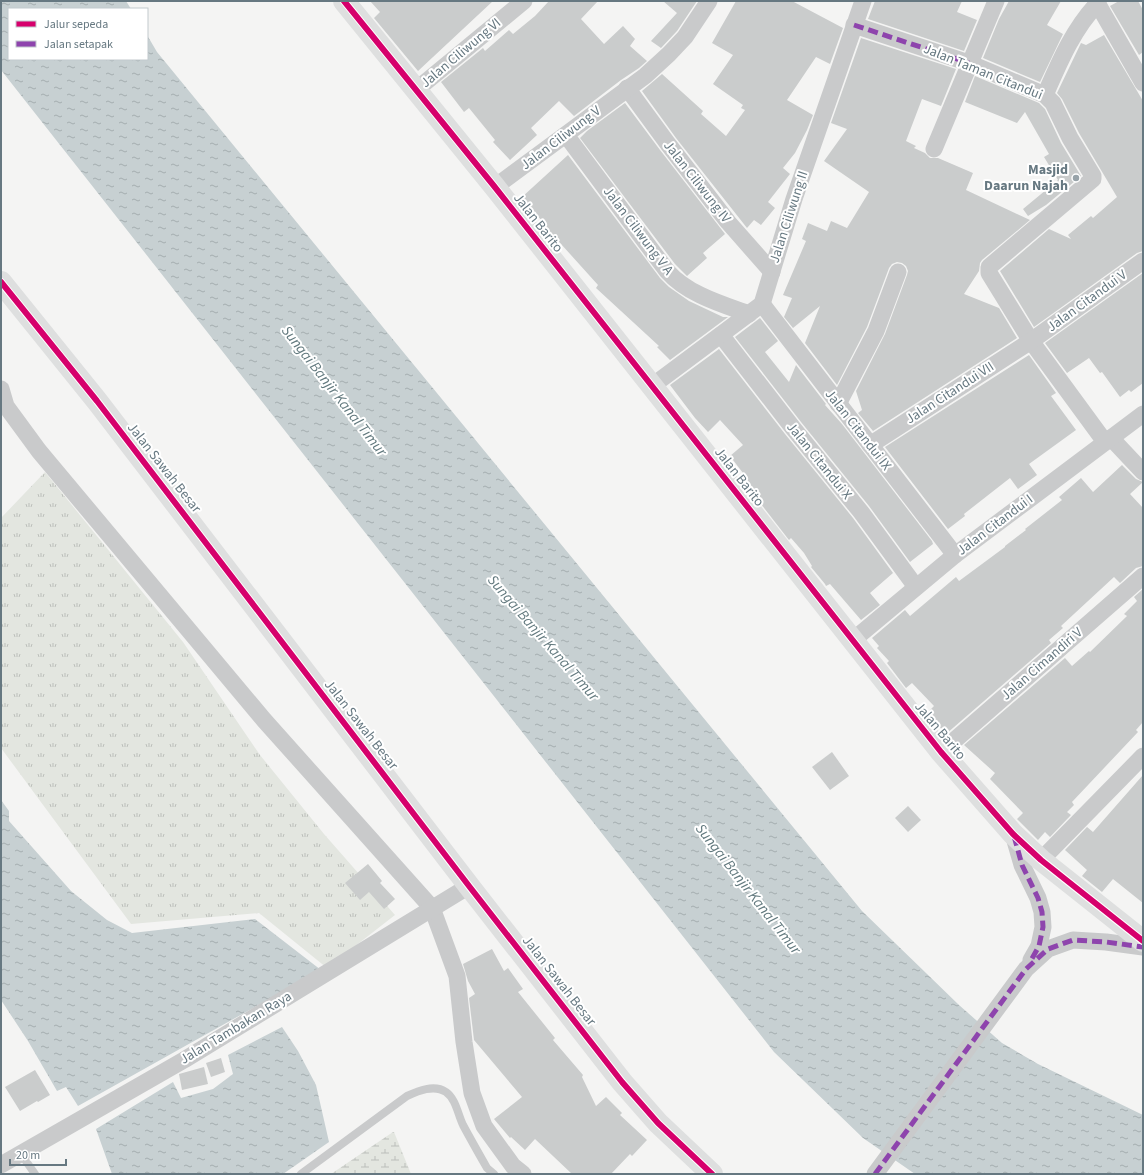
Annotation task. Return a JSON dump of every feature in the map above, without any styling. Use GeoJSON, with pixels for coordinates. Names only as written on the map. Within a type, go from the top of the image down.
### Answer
{"type":"FeatureCollection","features":[{"type":"Feature","properties":{"kind":"street","name":"Jalan Barito"},"geometry":{"type":"LineString","coordinates":[[344,1],[494,186],[941,752],[1013,834],[1041,860],[1143,942]]}},
{"type":"Feature","properties":{"kind":"street","name":"Jalan Ciliwung VI"},"geometry":{"type":"LineString","coordinates":[[416,90],[524,1]]}},
{"type":"Feature","properties":{"kind":"street","name":"Jalan Ciliwung V"},"geometry":{"type":"LineString","coordinates":[[494,186],[503,181],[645,76],[685,37],[709,1]]}},
{"type":"Feature","properties":{"kind":"street","name":"Jalan Ciliwung II"},"geometry":{"type":"LineString","coordinates":[[756,309],[772,272],[794,199],[863,1]]}},
{"type":"Feature","properties":{"kind":"street"},"geometry":{"type":"LineString","coordinates":[[934,149],[996,1]]}},
{"type":"Feature","properties":{"kind":"street"},"geometry":{"type":"LineString","coordinates":[[1045,95],[1074,34],[1097,2],[1143,83]]}},
{"type":"Feature","properties":{"kind":"street","name":"Jalan Taman Citandui"},"geometry":{"type":"LineString","coordinates":[[854,25],[969,63],[1045,95],[1056,110],[1070,138],[1093,176],[1093,179],[989,266],[989,273],[1031,341]]}},
{"type":"Feature","properties":{"kind":"street","name":"Jalan Ciliwung IV"},"geometry":{"type":"LineString","coordinates":[[627,88],[728,222],[772,272]]}},
{"type":"Feature","properties":{"kind":"street","name":"Jalan Ciliwung V A"},"geometry":{"type":"LineString","coordinates":[[566,135],[676,281],[715,301],[756,309]]}},
{"type":"Feature","properties":{"kind":"street","name":"Jalan Citandui V"},"geometry":{"type":"LineString","coordinates":[[1031,341],[1143,260]]}},
{"type":"Feature","properties":{"kind":"street"},"geometry":{"type":"LineString","coordinates":[[838,404],[876,330],[898,272]]}},
{"type":"Feature","properties":{"kind":"street","name":"Jalan Sawah Besar"},"geometry":{"type":"LineString","coordinates":[[1,282],[97,401],[469,886],[622,1082],[658,1122],[712,1174]]}},
{"type":"Feature","properties":{"kind":"street"},"geometry":{"type":"LineString","coordinates":[[652,386],[756,309]]}},
{"type":"Feature","properties":{"kind":"street","name":"Jalan Citandui IX"},"geometry":{"type":"LineString","coordinates":[[756,309],[838,404],[955,555]]}},
{"type":"Feature","properties":{"kind":"street","name":"Jalan Citandui X"},"geometry":{"type":"LineString","coordinates":[[721,335],[793,428],[861,512],[916,587]]}},
{"type":"Feature","properties":{"kind":"street"},"geometry":{"type":"LineString","coordinates":[[1031,341],[1108,440],[1143,472]]}},
{"type":"Feature","properties":{"kind":"street","name":"Jalan Citandui VII"},"geometry":{"type":"LineString","coordinates":[[870,445],[1031,341]]}},
{"type":"Feature","properties":{"kind":"street"},"geometry":{"type":"LineString","coordinates":[[1,389],[6,406],[39,451],[264,720],[432,908],[457,976],[464,1042],[472,1093],[484,1126],[513,1166],[523,1174]]}},
{"type":"Feature","properties":{"kind":"street","name":"Jalan Citandui I"},"geometry":{"type":"LineString","coordinates":[[852,641],[955,555],[1143,414]]}},
{"type":"Feature","properties":{"kind":"street","name":"Jalan Cimandiri V"},"geometry":{"type":"LineString","coordinates":[[941,752],[1143,576]]}},
{"type":"Feature","properties":{"kind":"street"},"geometry":{"type":"LineString","coordinates":[[1041,860],[1143,756]]}},
{"type":"Feature","properties":{"kind":"street"},"geometry":{"type":"LineString","coordinates":[[875,1174],[1026,969],[1039,946],[1043,927],[1042,912],[1038,898],[1022,865],[1013,834]]}},
{"type":"Feature","properties":{"kind":"street","name":"Jalan Tambakan Raya"},"geometry":{"type":"LineString","coordinates":[[1,1165],[184,1060],[469,886]]}},
{"type":"Feature","properties":{"kind":"street"},"geometry":{"type":"LineString","coordinates":[[1026,969],[1048,949],[1073,940],[1143,946]]}},
{"type":"Feature","properties":{"kind":"lane"},"geometry":{"type":"LineString","coordinates":[[301,1174],[407,1096],[423,1090],[434,1089],[445,1092],[452,1100],[462,1123],[487,1168],[494,1174]]}},
{"type":"Feature","properties":{"kind":"lane"},"geometry":{"type":"LineString","coordinates":[[21,1154],[35,1174]]}},
{"type":"Feature","properties":{"kind":"green space"},"geometry":{"type":"Polygon","coordinates":[[[45,472],[183,642],[260,755],[324,834],[395,915],[327,968],[259,913],[131,924],[1,748],[1,518],[45,472]]]}},
{"type":"Feature","properties":{"kind":"green space"},"geometry":{"type":"Polygon","coordinates":[[[393,1132],[411,1174],[331,1174],[393,1132]]]}},
{"type":"Feature","properties":{"kind":"water","name":"Sungai Banjir Kanal Timur"},"geometry":{"type":"Polygon","coordinates":[[[1,1],[126,1],[130,8],[8,8],[8,60],[148,60],[148,37],[157,52],[862,911],[959,1005],[1002,1043],[1038,1064],[1143,1115],[1143,1174],[915,1174],[863,1138],[774,1052],[1,70],[1,1]]]}},
{"type":"Feature","properties":{"kind":"water"},"geometry":{"type":"Polygon","coordinates":[[[1,800],[9,811],[9,821],[71,891],[107,920],[132,933],[255,919],[321,970],[78,1106],[66,1087],[57,1091],[28,1041],[1,1000],[1,800]]]}},
{"type":"Feature","properties":{"kind":"water"},"geometry":{"type":"Polygon","coordinates":[[[282,1027],[298,1051],[316,1085],[329,1142],[283,1174],[112,1174],[96,1129],[173,1082],[181,1098],[213,1089],[233,1074],[228,1055],[282,1027]]]}},
{"type":"Feature","properties":{"kind":"building"},"geometry":{"type":"Polygon","coordinates":[[[370,1],[493,1],[418,71],[374,18],[380,12],[370,1]]]}},
{"type":"Feature","properties":{"kind":"building"},"geometry":{"type":"Polygon","coordinates":[[[549,1],[598,1],[581,19],[604,44],[623,26],[635,39],[630,46],[647,61],[574,116],[559,101],[531,128],[537,135],[510,160],[493,142],[495,140],[469,108],[464,112],[441,82],[483,48],[485,51],[509,30],[513,34],[535,16],[549,1]]]}},
{"type":"Feature","properties":{"kind":"building"},"geometry":{"type":"Polygon","coordinates":[[[663,1],[697,1],[677,31],[661,48],[651,41],[677,13],[663,1]]]}},
{"type":"Feature","properties":{"kind":"building"},"geometry":{"type":"Polygon","coordinates":[[[736,1],[792,1],[843,28],[830,64],[816,57],[787,100],[813,115],[795,153],[783,168],[790,174],[768,202],[775,208],[761,225],[754,220],[747,228],[676,138],[642,91],[662,74],[703,111],[701,114],[726,136],[745,110],[741,108],[743,105],[713,84],[733,55],[712,43],[736,1]]]}},
{"type":"Feature","properties":{"kind":"building"},"geometry":{"type":"Polygon","coordinates":[[[875,1],[962,1],[957,12],[977,20],[964,51],[868,19],[875,1]]]}},
{"type":"Feature","properties":{"kind":"building"},"geometry":{"type":"Polygon","coordinates":[[[1009,1],[1061,1],[1047,25],[1063,34],[1040,82],[983,58],[999,19],[1009,1]]]}},
{"type":"Feature","properties":{"kind":"building"},"geometry":{"type":"Polygon","coordinates":[[[1119,1],[1138,1],[1143,10],[1143,52],[1139,55],[1110,6],[1119,1]]]}},
{"type":"Feature","properties":{"kind":"building"},"geometry":{"type":"Polygon","coordinates":[[[1104,35],[1143,101],[1143,251],[1137,253],[1034,327],[1000,271],[1049,229],[1071,239],[1068,235],[1091,216],[1093,218],[1117,197],[1079,133],[1062,99],[1057,93],[1081,43],[1086,45],[1104,35]]]}},
{"type":"Feature","properties":{"kind":"building"},"geometry":{"type":"Polygon","coordinates":[[[861,38],[956,69],[941,106],[922,99],[906,141],[916,146],[914,148],[925,153],[930,158],[938,158],[973,173],[966,190],[1030,220],[982,260],[979,271],[964,294],[999,308],[1017,338],[873,431],[858,413],[862,410],[856,391],[885,334],[907,275],[908,271],[906,266],[897,262],[892,264],[889,268],[867,327],[837,385],[805,343],[820,306],[793,328],[784,317],[792,298],[783,295],[806,241],[802,239],[808,223],[827,231],[831,221],[847,228],[869,192],[824,161],[847,129],[831,123],[861,38]]]}},
{"type":"Feature","properties":{"kind":"building"},"geometry":{"type":"Polygon","coordinates":[[[975,76],[1039,103],[1045,109],[1061,143],[1081,176],[1046,205],[1028,216],[1023,209],[1058,180],[1044,157],[1049,154],[1025,112],[1017,123],[965,102],[975,76]]]}},
{"type":"Feature","properties":{"kind":"building"},"geometry":{"type":"Polygon","coordinates":[[[625,103],[725,234],[703,253],[707,258],[687,276],[675,264],[580,138],[587,131],[625,103]]]}},
{"type":"Feature","properties":{"kind":"building"},"geometry":{"type":"Polygon","coordinates":[[[568,155],[660,278],[669,287],[689,301],[723,317],[728,317],[670,360],[657,347],[659,346],[596,288],[598,285],[521,198],[568,155]]]}},
{"type":"Feature","properties":{"kind":"building"},"geometry":{"type":"Polygon","coordinates":[[[1143,273],[1143,383],[1131,392],[1129,390],[1120,397],[1102,372],[1100,373],[1089,358],[1067,373],[1045,343],[1143,273]]]}},
{"type":"Feature","properties":{"kind":"building"},"geometry":{"type":"Polygon","coordinates":[[[760,318],[778,341],[765,352],[789,382],[796,365],[826,404],[825,405],[842,424],[932,541],[933,544],[910,562],[869,506],[735,337],[760,318]]]}},
{"type":"Feature","properties":{"kind":"building"},"geometry":{"type":"Polygon","coordinates":[[[719,349],[853,518],[893,573],[870,593],[880,605],[861,620],[830,584],[826,586],[811,567],[812,566],[804,553],[791,538],[789,540],[743,481],[746,477],[730,456],[743,445],[720,420],[708,432],[695,418],[670,385],[719,349]]]}},
{"type":"Feature","properties":{"kind":"building"},"geometry":{"type":"Polygon","coordinates":[[[1029,355],[1056,393],[1051,396],[1076,430],[1029,464],[1037,475],[1018,489],[1010,478],[964,514],[965,516],[948,529],[885,447],[1029,355]]]}},
{"type":"Feature","properties":{"kind":"building"},"geometry":{"type":"Polygon","coordinates":[[[1122,465],[1136,479],[1143,482],[1130,494],[1143,508],[1143,566],[1136,568],[1120,583],[1114,577],[1061,626],[1063,628],[1049,640],[1051,643],[946,734],[927,713],[934,706],[912,683],[906,688],[887,663],[889,661],[877,648],[879,646],[872,638],[905,610],[910,616],[956,577],[959,581],[1005,547],[1062,500],[1059,497],[1081,478],[1093,492],[1122,465]]]}},
{"type":"Feature","properties":{"kind":"building"},"geometry":{"type":"Polygon","coordinates":[[[1143,589],[1143,722],[1136,730],[1138,732],[1072,802],[1074,805],[1067,812],[1071,815],[1050,837],[1045,832],[1038,840],[1017,819],[1023,813],[990,779],[995,773],[964,745],[1065,658],[1072,666],[1089,651],[1090,652],[1127,616],[1124,614],[1137,601],[1134,597],[1143,589]]]}},
{"type":"Feature","properties":{"kind":"building"},"geometry":{"type":"Polygon","coordinates":[[[832,752],[849,776],[830,790],[812,767],[832,752]]]}},
{"type":"Feature","properties":{"kind":"building"},"geometry":{"type":"Polygon","coordinates":[[[1143,775],[1143,903],[1113,879],[1102,892],[1082,876],[1087,870],[1065,850],[1087,827],[1093,832],[1143,775]]]}},
{"type":"Feature","properties":{"kind":"building"},"geometry":{"type":"Polygon","coordinates":[[[908,806],[921,820],[908,832],[895,818],[908,806]]]}},
{"type":"Feature","properties":{"kind":"building"},"geometry":{"type":"Polygon","coordinates":[[[368,864],[382,881],[380,883],[395,899],[384,909],[369,892],[360,900],[345,883],[368,864]]]}},
{"type":"Feature","properties":{"kind":"building"},"geometry":{"type":"Polygon","coordinates":[[[492,949],[504,971],[508,968],[523,989],[518,992],[555,1038],[553,1040],[583,1075],[582,1077],[596,1106],[606,1097],[622,1113],[620,1115],[647,1140],[632,1156],[630,1154],[611,1174],[572,1174],[535,1139],[525,1150],[511,1137],[510,1138],[494,1119],[522,1097],[474,1040],[469,998],[475,994],[468,981],[463,964],[492,949]]]}},
{"type":"Feature","properties":{"kind":"building"},"geometry":{"type":"Polygon","coordinates":[[[221,1058],[225,1072],[211,1077],[206,1063],[221,1058]]]}},
{"type":"Feature","properties":{"kind":"building"},"geometry":{"type":"Polygon","coordinates":[[[204,1067],[208,1084],[182,1090],[179,1074],[204,1067]]]}},
{"type":"Feature","properties":{"kind":"building"},"geometry":{"type":"Polygon","coordinates":[[[35,1070],[50,1095],[20,1111],[5,1087],[35,1070]]]}},
{"type":"Feature","properties":{"kind":"marked path"},"geometry":{"type":"LineString","coordinates":[[854,25],[969,63]]}},
{"type":"Feature","properties":{"kind":"marked path"},"geometry":{"type":"LineString","coordinates":[[1014,836],[1022,865],[1038,898],[1042,912],[1043,927],[1039,946],[1030,962]]}},
{"type":"Feature","properties":{"kind":"marked path"},"geometry":{"type":"LineString","coordinates":[[875,1174],[1026,969],[1048,949],[1073,940],[1106,942],[1143,947]]}},
{"type":"Feature","properties":{"kind":"cycle path"},"geometry":{"type":"LineString","coordinates":[[344,1],[494,186],[941,752],[1013,834],[1041,860],[1143,941]]}},
{"type":"Feature","properties":{"kind":"cycle path"},"geometry":{"type":"LineString","coordinates":[[1,282],[97,401],[469,886],[622,1082],[658,1123],[712,1174]]}},
{"type":"Feature","properties":{"kind":"place","name":"Masjid Daarun Najah"},"geometry":{"type":"Point","coordinates":[1076,178]}}]}
